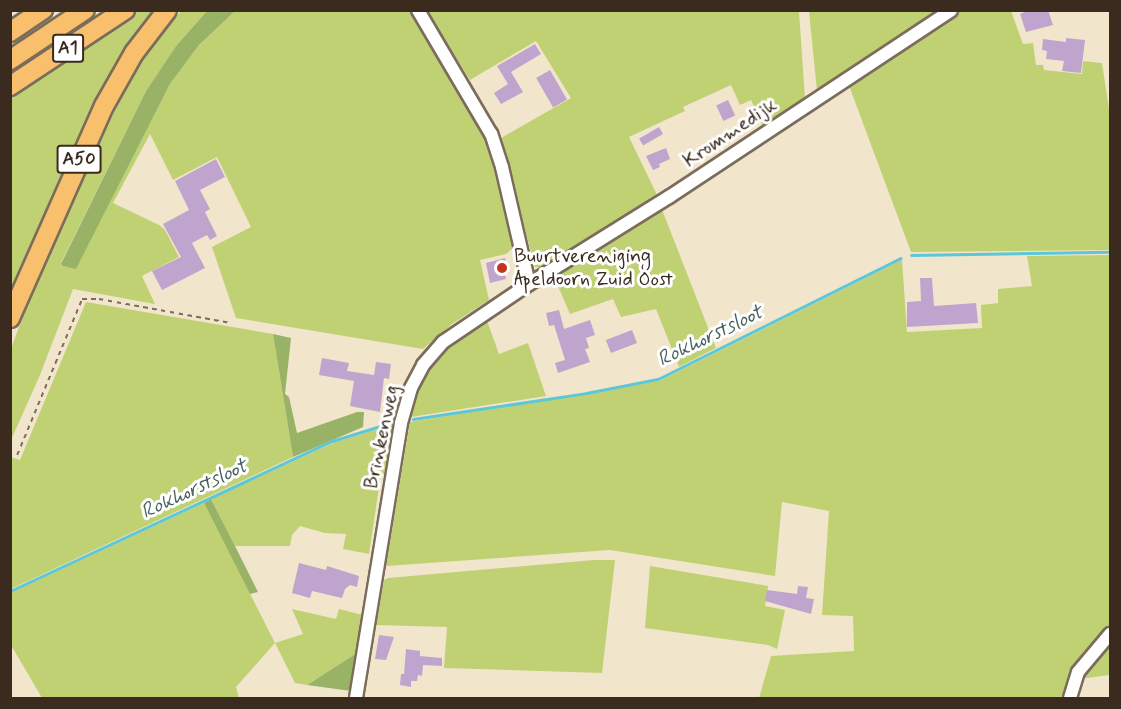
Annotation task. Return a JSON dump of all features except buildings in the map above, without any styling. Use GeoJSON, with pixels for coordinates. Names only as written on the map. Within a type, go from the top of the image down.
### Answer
{"type":"FeatureCollection","features":[{"type":"Feature","properties":{"kind":"highway","name":"A1"},"geometry":{"type":"LineString","coordinates":[[10,32],[43,10]]}},
{"type":"Feature","properties":{"kind":"highway","name":"A1"},"geometry":{"type":"LineString","coordinates":[[10,60],[85,10]]}},
{"type":"Feature","properties":{"kind":"highway","name":"A1"},"geometry":{"type":"LineString","coordinates":[[10,86],[125,10]]}},
{"type":"Feature","properties":{"kind":"highway","name":"A50"},"geometry":{"type":"LineString","coordinates":[[10,318],[70,178],[108,97],[134,53],[167,10]]}},
{"type":"Feature","properties":{"kind":"street"},"geometry":{"type":"LineString","coordinates":[[418,10],[491,134],[502,167],[529,284]]}},
{"type":"Feature","properties":{"kind":"street","name":"Krommedijk"},"geometry":{"type":"LineString","coordinates":[[529,284],[669,197],[951,10]]}},
{"type":"Feature","properties":{"kind":"street","name":"Brinkenweg"},"geometry":{"type":"LineString","coordinates":[[356,699],[401,423],[411,388],[423,365],[443,342],[529,284]]}},
{"type":"Feature","properties":{"kind":"street"},"geometry":{"type":"LineString","coordinates":[[1070,699],[1078,672],[1110,634]]}},
{"type":"Feature","properties":{"kind":"path"},"geometry":{"type":"LineString","coordinates":[[17,455],[77,307],[83,298],[231,323]]}},
{"type":"Feature","properties":{"kind":"green space"},"geometry":{"type":"Polygon","coordinates":[[[809,10],[938,11],[817,91],[809,10]]]}},
{"type":"Feature","properties":{"kind":"green space"},"geometry":{"type":"Polygon","coordinates":[[[137,11],[161,11],[11,306],[11,95],[137,11]]]}},
{"type":"Feature","properties":{"kind":"green space"},"geometry":{"type":"Polygon","coordinates":[[[181,11],[207,11],[176,46],[146,91],[61,263],[63,266],[76,268],[170,84],[199,45],[235,11],[413,11],[484,130],[514,240],[512,249],[506,254],[480,260],[489,300],[452,324],[423,349],[236,318],[212,247],[251,227],[217,157],[173,180],[150,134],[113,203],[159,225],[165,230],[179,257],[142,276],[155,304],[73,289],[40,375],[11,440],[11,349],[20,324],[103,134],[130,81],[144,58],[181,11]]]}},
{"type":"Feature","properties":{"kind":"green space"},"geometry":{"type":"Polygon","coordinates":[[[207,11],[235,11],[199,45],[170,84],[76,269],[63,266],[61,264],[146,91],[176,46],[207,11]]]}},
{"type":"Feature","properties":{"kind":"green space"},"geometry":{"type":"Polygon","coordinates":[[[427,11],[799,11],[805,99],[763,127],[751,100],[740,105],[731,85],[683,107],[685,111],[629,137],[657,195],[544,267],[535,267],[501,138],[571,98],[536,41],[470,80],[427,11]]]}},
{"type":"Feature","properties":{"kind":"green space"},"geometry":{"type":"Polygon","coordinates":[[[958,11],[1011,11],[1023,44],[1033,43],[1036,65],[1043,65],[1044,70],[1082,74],[1083,61],[1102,63],[1110,116],[1110,250],[911,252],[848,83],[958,11]]]}},
{"type":"Feature","properties":{"kind":"green space"},"geometry":{"type":"Polygon","coordinates":[[[661,207],[716,348],[679,367],[656,309],[621,317],[613,299],[570,314],[557,284],[545,281],[661,207]]]}},
{"type":"Feature","properties":{"kind":"green space"},"geometry":{"type":"Polygon","coordinates":[[[1110,255],[1110,624],[1070,670],[1064,698],[759,698],[771,656],[854,651],[853,616],[822,615],[829,511],[782,502],[775,576],[610,550],[386,566],[410,422],[659,381],[902,260],[907,332],[982,328],[981,305],[998,303],[998,289],[1032,286],[1027,256],[1110,255]]]}},
{"type":"Feature","properties":{"kind":"green space"},"geometry":{"type":"Polygon","coordinates":[[[86,302],[273,334],[293,457],[11,589],[10,457],[20,460],[86,302]]]}},
{"type":"Feature","properties":{"kind":"green space"},"geometry":{"type":"Polygon","coordinates":[[[486,318],[499,354],[528,343],[546,396],[411,417],[420,383],[432,364],[453,342],[486,318]]]}},
{"type":"Feature","properties":{"kind":"green space"},"geometry":{"type":"Polygon","coordinates":[[[273,334],[291,338],[285,394],[289,397],[297,433],[357,412],[364,412],[363,427],[293,457],[273,334]]]}},
{"type":"Feature","properties":{"kind":"green space"},"geometry":{"type":"Polygon","coordinates":[[[394,424],[385,474],[381,474],[369,554],[343,549],[346,534],[325,533],[300,526],[292,535],[290,546],[235,546],[211,499],[333,443],[394,424]]]}},
{"type":"Feature","properties":{"kind":"green space"},"geometry":{"type":"Polygon","coordinates":[[[211,499],[258,592],[250,594],[204,503],[211,499]]]}},
{"type":"Feature","properties":{"kind":"green space"},"geometry":{"type":"Polygon","coordinates":[[[204,503],[275,643],[236,687],[239,698],[42,698],[11,645],[10,593],[204,503]]]}},
{"type":"Feature","properties":{"kind":"green space"},"geometry":{"type":"Polygon","coordinates":[[[615,560],[602,673],[444,668],[447,627],[376,625],[384,580],[388,578],[615,560]]]}},
{"type":"Feature","properties":{"kind":"green space"},"geometry":{"type":"Polygon","coordinates":[[[650,566],[768,586],[765,606],[785,610],[777,649],[768,645],[645,628],[650,566]]]}},
{"type":"Feature","properties":{"kind":"green space"},"geometry":{"type":"Polygon","coordinates":[[[292,609],[336,619],[339,609],[363,615],[357,653],[307,685],[295,683],[275,643],[303,634],[292,609]]]}},
{"type":"Feature","properties":{"kind":"green space"},"geometry":{"type":"Polygon","coordinates":[[[1110,640],[1110,675],[1079,679],[1110,640]]]}},
{"type":"Feature","properties":{"kind":"green space"},"geometry":{"type":"Polygon","coordinates":[[[357,653],[351,691],[307,685],[357,653]]]}},
{"type":"Feature","properties":{"kind":"waterway","name":"Rokhorstsloot"},"geometry":{"type":"LineString","coordinates":[[911,255],[1110,252]]}},
{"type":"Feature","properties":{"kind":"waterway","name":"Rokhorstsloot"},"geometry":{"type":"LineString","coordinates":[[413,419],[586,393],[658,379],[901,258]]}},
{"type":"Feature","properties":{"kind":"waterway","name":"Rokhorstsloot"},"geometry":{"type":"LineString","coordinates":[[10,591],[332,441],[393,422]]}},
{"type":"Feature","properties":{"kind":"place","name":"Buurtvereniging Apeldoorn Zuid Oost"},"geometry":{"type":"Point","coordinates":[502,268]}}]}
